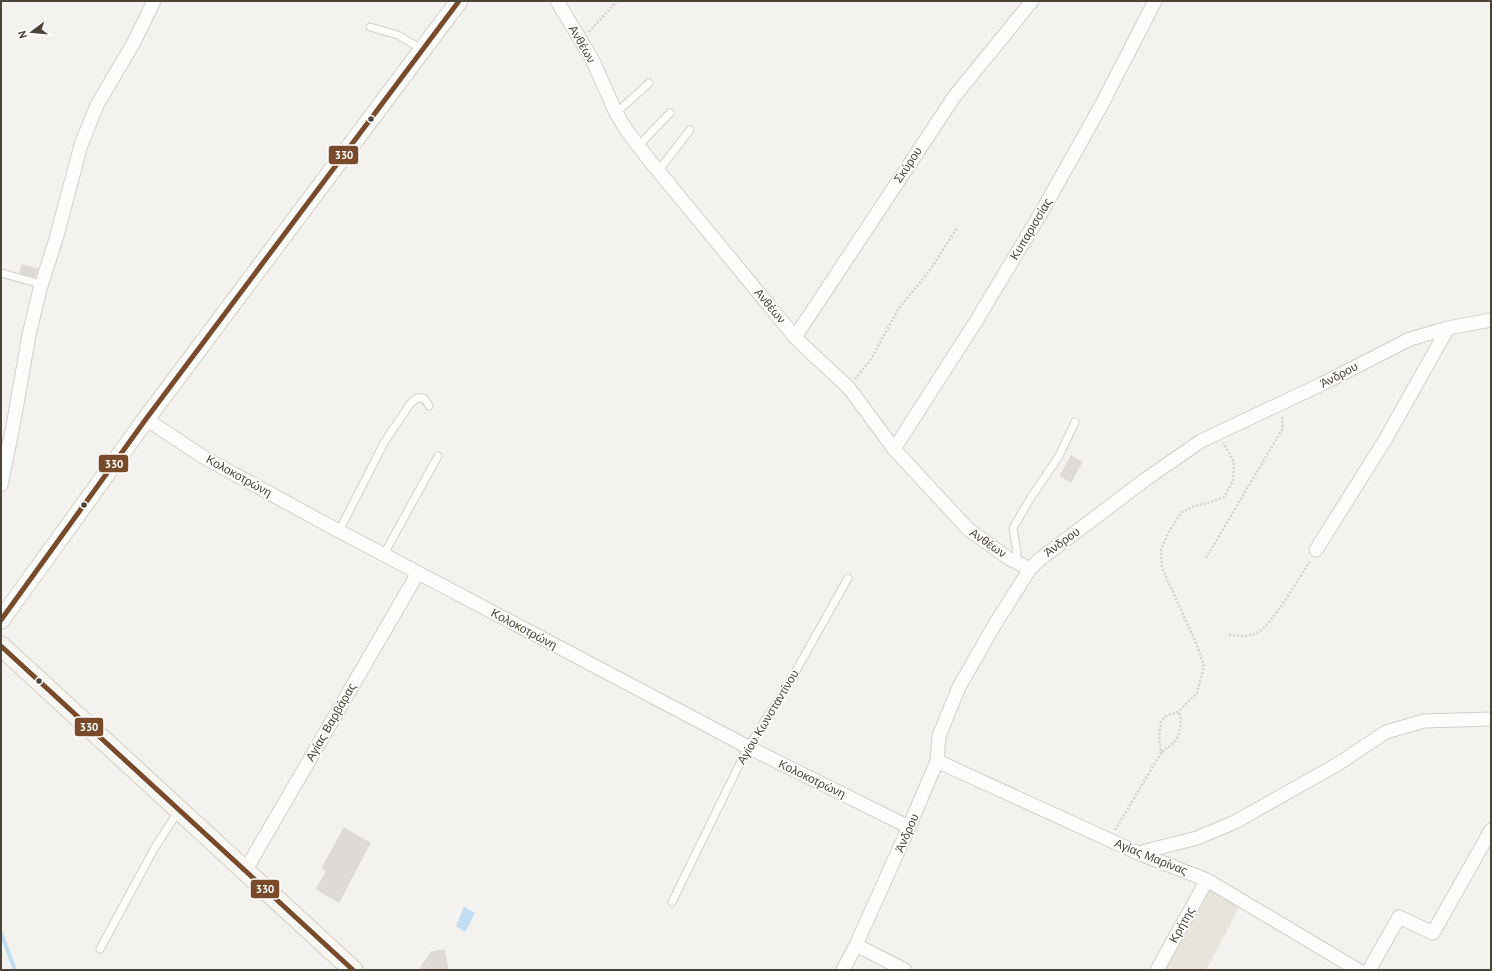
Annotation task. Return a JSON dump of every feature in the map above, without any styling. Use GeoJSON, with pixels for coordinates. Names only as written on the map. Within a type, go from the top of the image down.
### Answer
{"type":"FeatureCollection","features":[{"type":"Feature","properties":{"kind":"main road"},"geometry":{"type":"LineString","coordinates":[[1,646],[353,970]]}},
{"type":"Feature","properties":{"kind":"street"},"geometry":{"type":"LineString","coordinates":[[1,485],[29,335],[41,284],[56,239],[81,145],[97,105],[134,42],[154,1]]}},
{"type":"Feature","properties":{"kind":"street"},"geometry":{"type":"LineString","coordinates":[[1,620],[146,419],[460,1]]}},
{"type":"Feature","properties":{"kind":"street","name":"Ανθέων"},"geometry":{"type":"LineString","coordinates":[[557,1],[592,59],[616,113],[638,146],[795,337],[849,388],[894,449],[968,529],[1008,558],[1030,569]]}},
{"type":"Feature","properties":{"kind":"street","name":"Σκύρου"},"geometry":{"type":"LineString","coordinates":[[795,337],[954,97],[1032,1]]}},
{"type":"Feature","properties":{"kind":"street","name":"Κυπαρισσίας"},"geometry":{"type":"LineString","coordinates":[[894,449],[975,323],[1041,213],[1102,104],[1155,1]]}},
{"type":"Feature","properties":{"kind":"street","name":"Άνδρου"},"geometry":{"type":"LineString","coordinates":[[842,970],[856,946],[937,761],[939,736],[958,687],[995,624],[1030,569],[1039,560],[1201,441],[1280,405],[1410,339],[1448,328],[1491,320]]}},
{"type":"Feature","properties":{"kind":"street"},"geometry":{"type":"LineString","coordinates":[[1316,550],[1385,440],[1448,328]]}},
{"type":"Feature","properties":{"kind":"street","name":"Κολοκοτρώνη"},"geometry":{"type":"LineString","coordinates":[[146,419],[205,458],[338,531],[748,747],[909,827]]}},
{"type":"Feature","properties":{"kind":"street","name":"Αγίας Βαρβάρας"},"geometry":{"type":"LineString","coordinates":[[245,871],[418,573]]}},
{"type":"Feature","properties":{"kind":"street"},"geometry":{"type":"LineString","coordinates":[[1138,853],[1197,838],[1235,822],[1338,764],[1386,732],[1424,721],[1491,718]]}},
{"type":"Feature","properties":{"kind":"street","name":"Αγίας Μαρίνας"},"geometry":{"type":"LineString","coordinates":[[937,761],[1138,853],[1207,880],[1358,970]]}},
{"type":"Feature","properties":{"kind":"street"},"geometry":{"type":"LineString","coordinates":[[1369,970],[1399,917],[1434,933],[1491,830]]}},
{"type":"Feature","properties":{"kind":"street","name":"Κρήτης"},"geometry":{"type":"LineString","coordinates":[[1157,970],[1207,880]]}},
{"type":"Feature","properties":{"kind":"street"},"geometry":{"type":"LineString","coordinates":[[856,946],[905,970]]}},
{"type":"Feature","properties":{"kind":"lane"},"geometry":{"type":"LineString","coordinates":[[370,27],[398,35],[423,50]]}},
{"type":"Feature","properties":{"kind":"lane"},"geometry":{"type":"LineString","coordinates":[[616,113],[649,83]]}},
{"type":"Feature","properties":{"kind":"lane"},"geometry":{"type":"LineString","coordinates":[[638,146],[670,113]]}},
{"type":"Feature","properties":{"kind":"lane"},"geometry":{"type":"LineString","coordinates":[[658,171],[690,130]]}},
{"type":"Feature","properties":{"kind":"lane"},"geometry":{"type":"LineString","coordinates":[[1,273],[41,284]]}},
{"type":"Feature","properties":{"kind":"lane"},"geometry":{"type":"LineString","coordinates":[[338,531],[385,442],[410,404],[417,398],[424,398],[429,406]]}},
{"type":"Feature","properties":{"kind":"lane"},"geometry":{"type":"LineString","coordinates":[[1016,561],[1017,552],[1013,528],[1030,499],[1059,456],[1075,422]]}},
{"type":"Feature","properties":{"kind":"lane"},"geometry":{"type":"LineString","coordinates":[[384,554],[438,456]]}},
{"type":"Feature","properties":{"kind":"lane","name":"Αγίου Κωνσταντίνου"},"geometry":{"type":"LineString","coordinates":[[672,902],[748,747],[792,678],[848,578]]}},
{"type":"Feature","properties":{"kind":"lane"},"geometry":{"type":"LineString","coordinates":[[100,950],[154,849],[179,810]]}},
{"type":"Feature","properties":{"kind":"path"},"geometry":{"type":"LineString","coordinates":[[580,41],[617,1]]}},
{"type":"Feature","properties":{"kind":"path"},"geometry":{"type":"LineString","coordinates":[[849,388],[870,361],[899,308],[930,270],[957,228]]}},
{"type":"Feature","properties":{"kind":"path"},"geometry":{"type":"LineString","coordinates":[[1206,558],[1283,428],[1280,405]]}},
{"type":"Feature","properties":{"kind":"path"},"geometry":{"type":"LineString","coordinates":[[1161,753],[1159,736],[1162,722],[1167,715],[1178,712],[1197,693],[1204,666],[1194,639],[1162,568],[1161,550],[1168,532],[1182,512],[1194,506],[1224,498],[1233,482],[1234,462],[1217,434]]}},
{"type":"Feature","properties":{"kind":"path"},"geometry":{"type":"LineString","coordinates":[[1229,636],[1242,637],[1257,632],[1270,620],[1316,550]]}},
{"type":"Feature","properties":{"kind":"path"},"geometry":{"type":"LineString","coordinates":[[1109,840],[1161,753],[1175,742],[1180,735],[1182,721],[1178,712]]}},
{"type":"Feature","properties":{"kind":"shaded area"},"geometry":{"type":"Polygon","coordinates":[[[1211,884],[1243,900],[1206,970],[1164,970],[1211,884]]]}},
{"type":"Feature","properties":{"kind":"water"},"geometry":{"type":"Polygon","coordinates":[[[464,907],[475,913],[465,932],[456,926],[464,907]]]}},
{"type":"Feature","properties":{"kind":"building"},"geometry":{"type":"Polygon","coordinates":[[[22,265],[38,269],[35,277],[20,273],[22,265]]]}},
{"type":"Feature","properties":{"kind":"building"},"geometry":{"type":"Polygon","coordinates":[[[1071,456],[1082,462],[1071,482],[1060,476],[1071,456]]]}},
{"type":"Feature","properties":{"kind":"building"},"geometry":{"type":"Polygon","coordinates":[[[344,828],[370,843],[339,902],[316,889],[327,871],[322,868],[344,828]]]}},
{"type":"Feature","properties":{"kind":"building"},"geometry":{"type":"Polygon","coordinates":[[[444,950],[448,970],[419,970],[431,952],[444,950]]]}},
{"type":"Feature","properties":{"kind":"waterway"},"geometry":{"type":"LineString","coordinates":[[1,933],[15,970]]}},
{"type":"Feature","properties":{"kind":"transit line","name":"330"},"geometry":{"type":"LineString","coordinates":[[1,620],[146,419],[459,1]]}},
{"type":"Feature","properties":{"kind":"transit line","name":"330"},"geometry":{"type":"LineString","coordinates":[[1,646],[353,970]]}}]}
